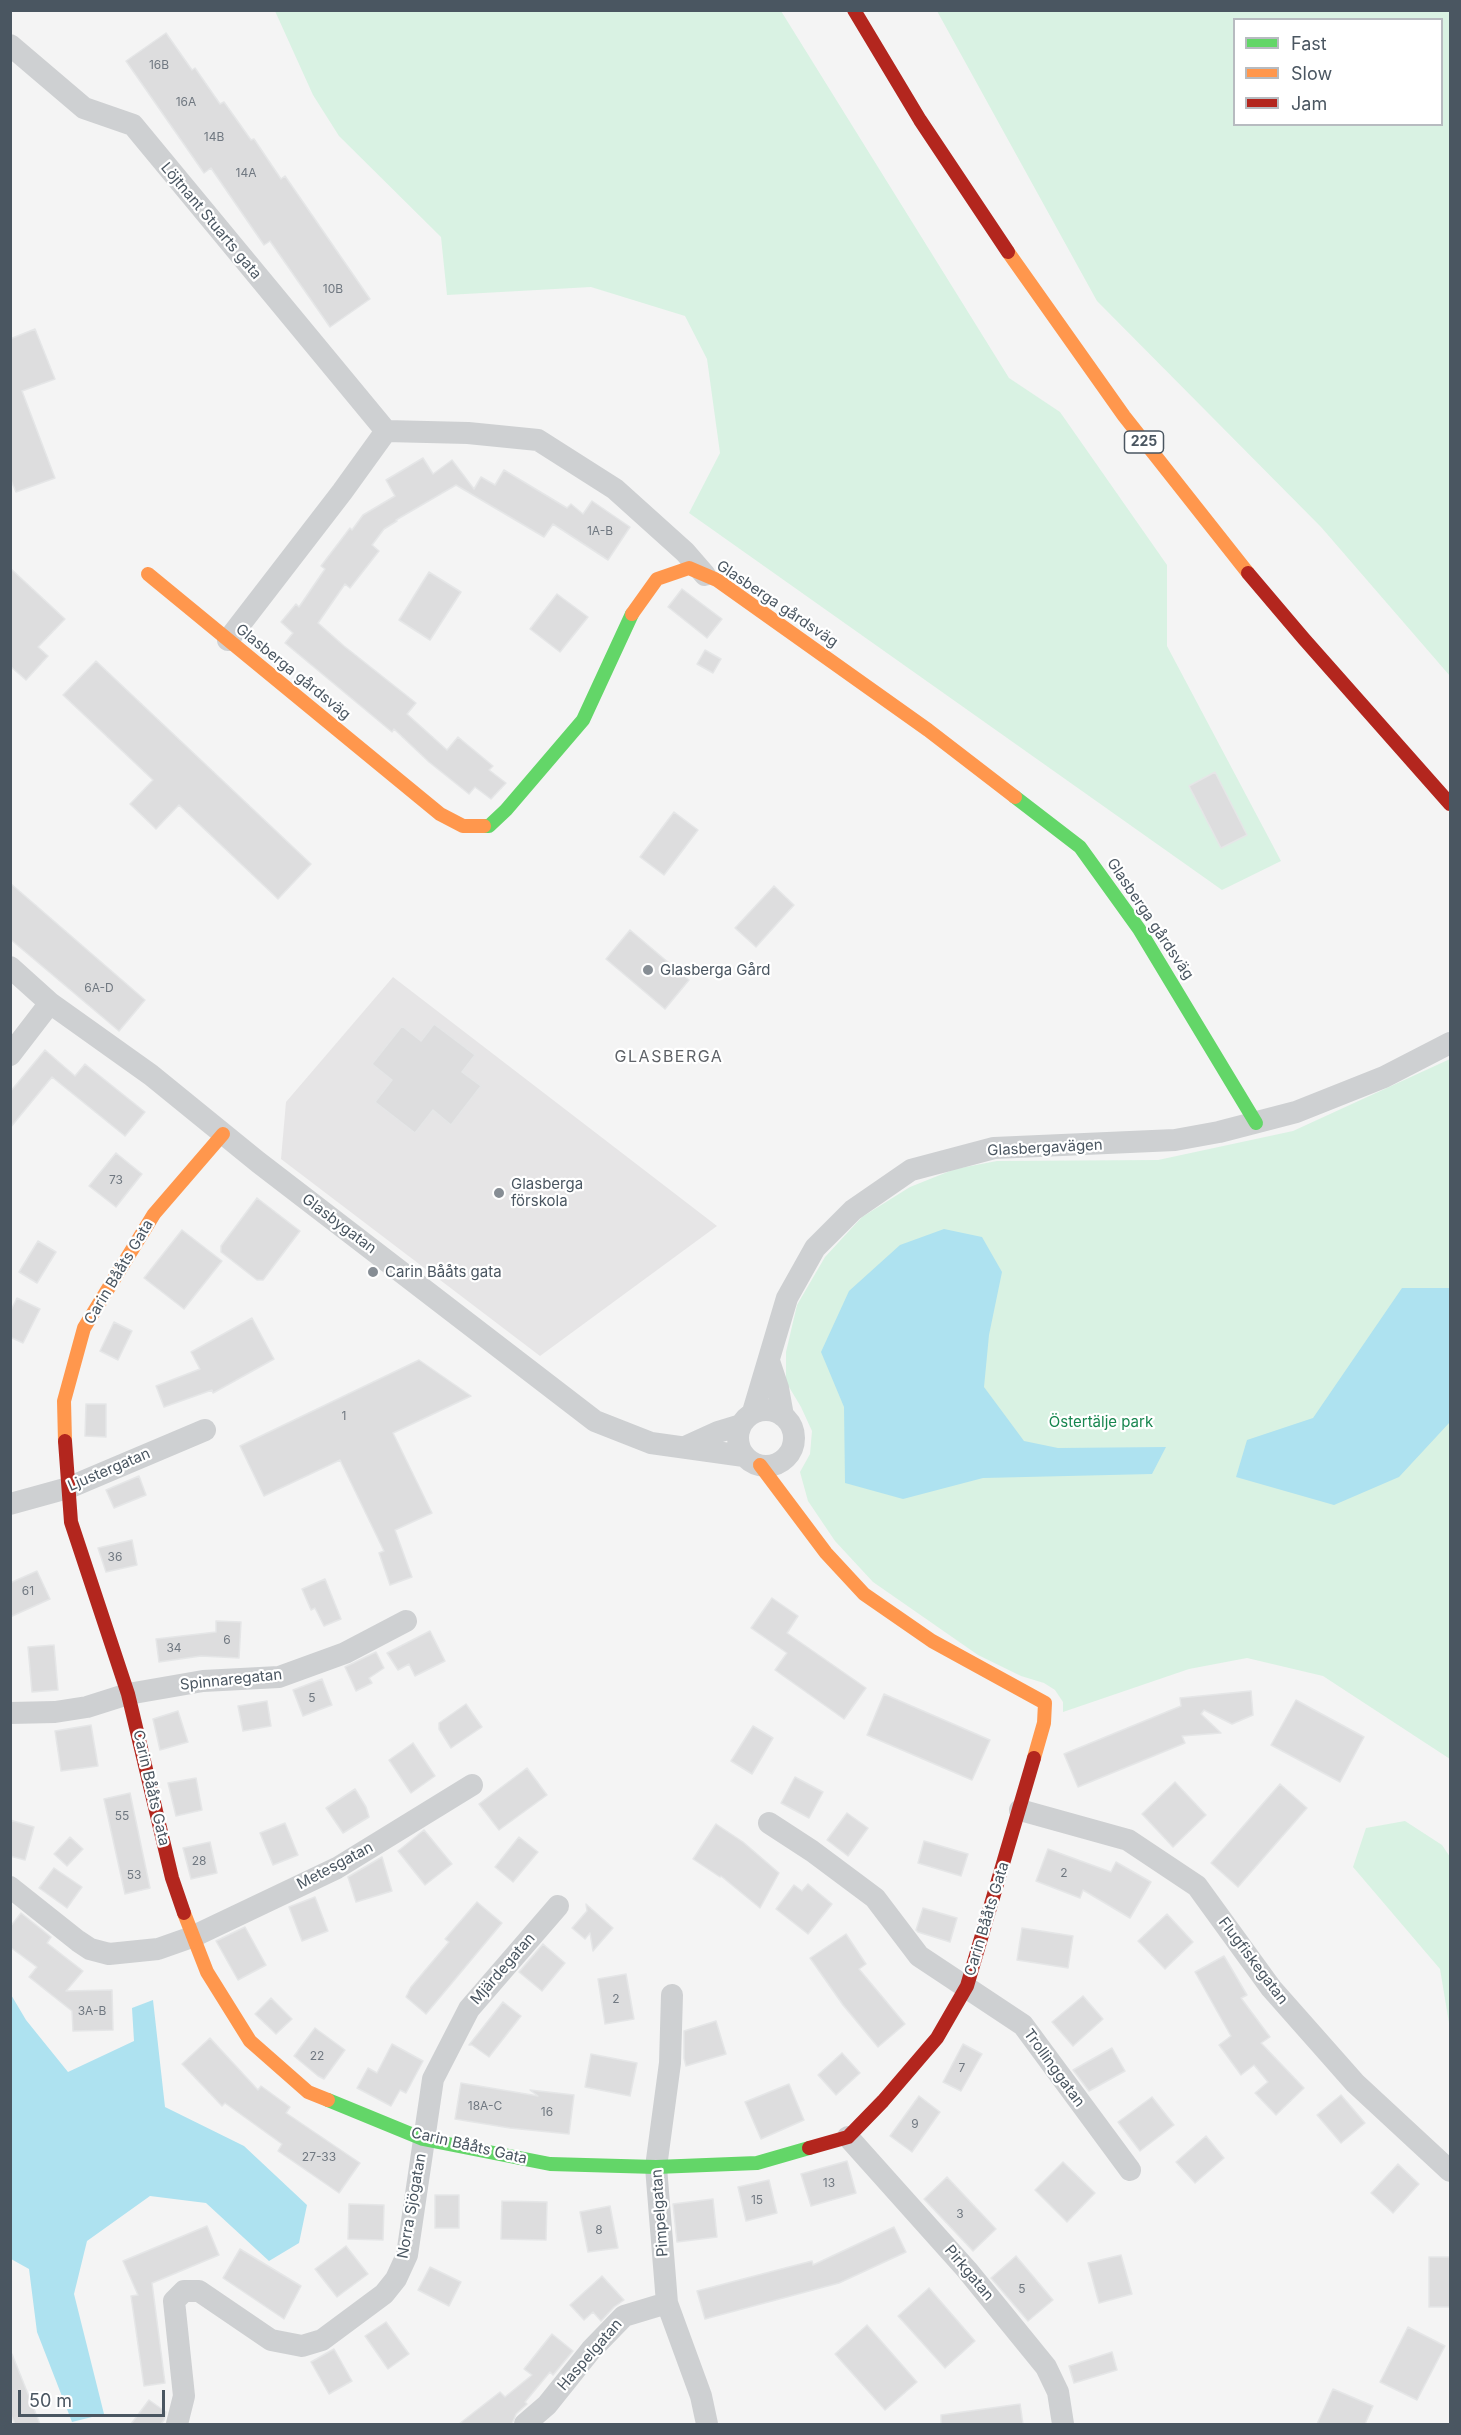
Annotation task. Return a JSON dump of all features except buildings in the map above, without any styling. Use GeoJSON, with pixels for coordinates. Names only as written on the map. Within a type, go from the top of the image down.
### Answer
{"type":"FeatureCollection","features":[{"type":"Feature","properties":{"kind":"street","name":"225"},"geometry":{"type":"LineString","coordinates":[[854,10],[920,120],[1019,268],[1124,416],[1238,561],[1450,804]]}},
{"type":"Feature","properties":{"kind":"street","name":"Löjtnant Stuarts gata"},"geometry":{"type":"LineString","coordinates":[[10,45],[84,108],[133,126],[386,431]]}},
{"type":"Feature","properties":{"kind":"street"},"geometry":{"type":"LineString","coordinates":[[228,640],[386,431],[468,433],[538,440],[615,489],[686,552],[705,575]]}},
{"type":"Feature","properties":{"kind":"street","name":"Glasberga gårdsväg"},"geometry":{"type":"LineString","coordinates":[[148,574],[440,814],[463,826],[489,826],[506,810],[583,720],[628,619],[657,579],[689,568],[717,580],[928,730],[1080,846],[1109,884],[1152,949],[1256,1123]]}},
{"type":"Feature","properties":{"kind":"street","name":"225"},"geometry":{"type":"LineString","coordinates":[[1397,742],[1450,790]]}},
{"type":"Feature","properties":{"kind":"street","name":"Glasbygatan"},"geometry":{"type":"LineString","coordinates":[[10,967],[50,1003],[151,1075],[223,1134],[595,1421],[651,1443],[752,1460]]}},
{"type":"Feature","properties":{"kind":"street"},"geometry":{"type":"LineString","coordinates":[[10,1055],[50,1003]]}},
{"type":"Feature","properties":{"kind":"street","name":"Glasbergavägen"},"geometry":{"type":"LineString","coordinates":[[1415,1060],[1450,1030]]}},
{"type":"Feature","properties":{"kind":"street","name":"Glasbergavägen"},"geometry":{"type":"LineString","coordinates":[[747,1419],[769,1361],[787,1298],[815,1248],[853,1210],[911,1170],[994,1148],[1175,1140],[1256,1123],[1296,1112],[1384,1077],[1450,1043]]}},
{"type":"Feature","properties":{"kind":"street","name":"Carin Bååts Gata"},"geometry":{"type":"LineString","coordinates":[[223,1134],[154,1214],[84,1328],[64,1401],[71,1522],[128,1694],[172,1878],[192,1937],[207,1972],[250,2041],[308,2092],[423,2139],[550,2164],[656,2167],[757,2163],[848,2137],[883,2101],[937,2038],[967,1986],[1044,1723],[1045,1703],[932,1641],[864,1594],[826,1553],[791,1504],[752,1460]]}},
{"type":"Feature","properties":{"kind":"street"},"geometry":{"type":"LineString","coordinates":[[769,1361],[778,1388],[783,1416],[793,1430],[794,1439],[787,1455],[791,1504]]}},
{"type":"Feature","properties":{"kind":"street"},"geometry":{"type":"LineString","coordinates":[[685,1448],[769,1410],[783,1416]]}},
{"type":"Feature","properties":{"kind":"street"},"geometry":{"type":"LineString","coordinates":[[747,1419],[738,1441],[752,1460],[775,1464],[787,1455]]}},
{"type":"Feature","properties":{"kind":"street","name":"Ljustergatan"},"geometry":{"type":"LineString","coordinates":[[10,1504],[68,1488],[205,1430]]}},
{"type":"Feature","properties":{"kind":"street","name":"Spinnaregatan"},"geometry":{"type":"LineString","coordinates":[[10,1713],[55,1712],[87,1707],[128,1694],[203,1681],[279,1677],[345,1653],[406,1621]]}},
{"type":"Feature","properties":{"kind":"street","name":"Metesgatan"},"geometry":{"type":"LineString","coordinates":[[10,1887],[78,1941],[101,1953],[138,1953],[158,1949],[192,1937],[337,1868],[472,1785]]}},
{"type":"Feature","properties":{"kind":"street","name":"Flugfiskegatan"},"geometry":{"type":"LineString","coordinates":[[1020,1810],[1128,1840],[1197,1886],[1271,1988],[1355,2083],[1450,2171]]}},
{"type":"Feature","properties":{"kind":"street","name":"Trollinggatan"},"geometry":{"type":"LineString","coordinates":[[769,1823],[812,1851],[874,1898],[919,1956],[1023,2025],[1130,2170]]}},
{"type":"Feature","properties":{"kind":"street","name":"Mjärdegatan"},"geometry":{"type":"LineString","coordinates":[[423,2139],[433,2079],[469,2009],[558,1906]]}},
{"type":"Feature","properties":{"kind":"street","name":"Pimpelgatan"},"geometry":{"type":"LineString","coordinates":[[672,1995],[670,2063],[656,2167],[667,2304],[701,2396],[707,2424]]}},
{"type":"Feature","properties":{"kind":"street","name":"Pirkgatan"},"geometry":{"type":"LineString","coordinates":[[848,2137],[967,2270],[1046,2367],[1058,2392],[1063,2424]]}},
{"type":"Feature","properties":{"kind":"street","name":"Norra Sjögatan"},"geometry":{"type":"LineString","coordinates":[[177,2424],[184,2396],[174,2301],[184,2291],[200,2291],[271,2340],[302,2346],[322,2340],[384,2294],[396,2279],[406,2255],[423,2139]]}},
{"type":"Feature","properties":{"kind":"street","name":"Haspelgatan"},"geometry":{"type":"LineString","coordinates":[[525,2424],[547,2405],[591,2350],[624,2316],[667,2304]]}},
{"type":"Feature","properties":{"kind":"shaded area","name":"Glasberga förskola"},"geometry":{"type":"Polygon","coordinates":[[[393,977],[717,1226],[540,1356],[281,1159],[286,1102],[393,977]]]}},
{"type":"Feature","properties":{"kind":"green space"},"geometry":{"type":"Polygon","coordinates":[[[275,11],[781,11],[1009,378],[1060,412],[1167,565],[1167,646],[1281,861],[1222,890],[689,513],[720,453],[707,359],[685,316],[591,287],[447,295],[441,237],[339,136],[313,95],[275,11]]]}},
{"type":"Feature","properties":{"kind":"green space"},"geometry":{"type":"Polygon","coordinates":[[[937,11],[1450,11],[1450,676],[1321,527],[1097,301],[937,11]]]}},
{"type":"Feature","properties":{"kind":"green space","name":"Östertälje park"},"geometry":{"type":"Polygon","coordinates":[[[1450,1059],[1450,1759],[1323,1676],[1247,1658],[1189,1669],[1063,1712],[1063,1702],[1055,1690],[1044,1683],[1021,1676],[978,1655],[873,1582],[835,1541],[808,1501],[800,1472],[810,1454],[812,1431],[786,1382],[786,1352],[797,1305],[825,1257],[862,1217],[910,1187],[955,1169],[997,1161],[1158,1160],[1293,1131],[1450,1059]]]}},
{"type":"Feature","properties":{"kind":"green space"},"geometry":{"type":"Polygon","coordinates":[[[1405,1821],[1442,1845],[1450,1857],[1450,2029],[1440,1969],[1353,1867],[1366,1828],[1405,1821]]]}},
{"type":"Feature","properties":{"kind":"water"},"geometry":{"type":"Polygon","coordinates":[[[944,1229],[982,1237],[1002,1272],[989,1335],[984,1387],[1024,1441],[1058,1448],[1166,1447],[1152,1474],[983,1478],[903,1499],[845,1483],[844,1407],[821,1352],[849,1291],[900,1245],[944,1229]]]}},
{"type":"Feature","properties":{"kind":"water"},"geometry":{"type":"Polygon","coordinates":[[[1402,1288],[1450,1288],[1450,1422],[1399,1477],[1334,1505],[1236,1477],[1247,1440],[1313,1418],[1402,1288]]]}},
{"type":"Feature","properties":{"kind":"water"},"geometry":{"type":"Polygon","coordinates":[[[10,1993],[26,2020],[68,2072],[134,2041],[132,2008],[153,2000],[165,2107],[244,2146],[307,2205],[299,2243],[269,2261],[206,2203],[150,2196],[87,2241],[74,2294],[104,2414],[72,2422],[37,2332],[29,2269],[11,2259],[10,1993]]]}},
{"type":"Feature","properties":{"kind":"traffic: fast"},"geometry":{"type":"LineString","coordinates":[[484,826],[489,826],[506,810],[583,720],[632,614]]}},
{"type":"Feature","properties":{"kind":"traffic: fast"},"geometry":{"type":"LineString","coordinates":[[1015,797],[1080,847],[1139,929],[1256,1123]]}},
{"type":"Feature","properties":{"kind":"traffic: fast"},"geometry":{"type":"LineString","coordinates":[[328,2100],[423,2139],[550,2164],[656,2167],[757,2163],[809,2148]]}},
{"type":"Feature","properties":{"kind":"traffic: slow"},"geometry":{"type":"LineString","coordinates":[[1008,252],[1124,416],[1248,573]]}},
{"type":"Feature","properties":{"kind":"traffic: slow"},"geometry":{"type":"LineString","coordinates":[[632,614],[657,579],[689,568],[717,580],[928,730],[1015,797]]}},
{"type":"Feature","properties":{"kind":"traffic: slow"},"geometry":{"type":"LineString","coordinates":[[148,574],[440,814],[463,826],[484,826]]}},
{"type":"Feature","properties":{"kind":"traffic: slow"},"geometry":{"type":"LineString","coordinates":[[65,1441],[64,1401],[84,1328],[154,1214],[223,1134]]}},
{"type":"Feature","properties":{"kind":"traffic: slow"},"geometry":{"type":"LineString","coordinates":[[760,1465],[826,1553],[864,1594],[932,1641],[1045,1703],[1044,1723],[1034,1758]]}},
{"type":"Feature","properties":{"kind":"traffic: slow"},"geometry":{"type":"LineString","coordinates":[[184,1913],[207,1972],[250,2041],[308,2092],[328,2100]]}},
{"type":"Feature","properties":{"kind":"traffic: jam"},"geometry":{"type":"LineString","coordinates":[[854,10],[920,120],[1008,252]]}},
{"type":"Feature","properties":{"kind":"traffic: jam"},"geometry":{"type":"LineString","coordinates":[[1248,573],[1450,804]]}},
{"type":"Feature","properties":{"kind":"traffic: jam"},"geometry":{"type":"LineString","coordinates":[[65,1441],[71,1522],[128,1694],[172,1878],[184,1913]]}},
{"type":"Feature","properties":{"kind":"traffic: jam"},"geometry":{"type":"LineString","coordinates":[[809,2148],[848,2137],[883,2101],[937,2038],[967,1986],[1034,1758]]}},
{"type":"Feature","properties":{"kind":"place","name":"Glasberga Gård"},"geometry":{"type":"Point","coordinates":[648,970]}},
{"type":"Feature","properties":{"kind":"place","name":"Glasberga förskola"},"geometry":{"type":"Point","coordinates":[499,1193]}},
{"type":"Feature","properties":{"kind":"place","name":"Carin Bååts gata"},"geometry":{"type":"Point","coordinates":[373,1272]}},
{"type":"Feature","properties":{"kind":"district","name":"GLASBERGA"},"geometry":{"type":"Point","coordinates":[669,1057]}}]}
